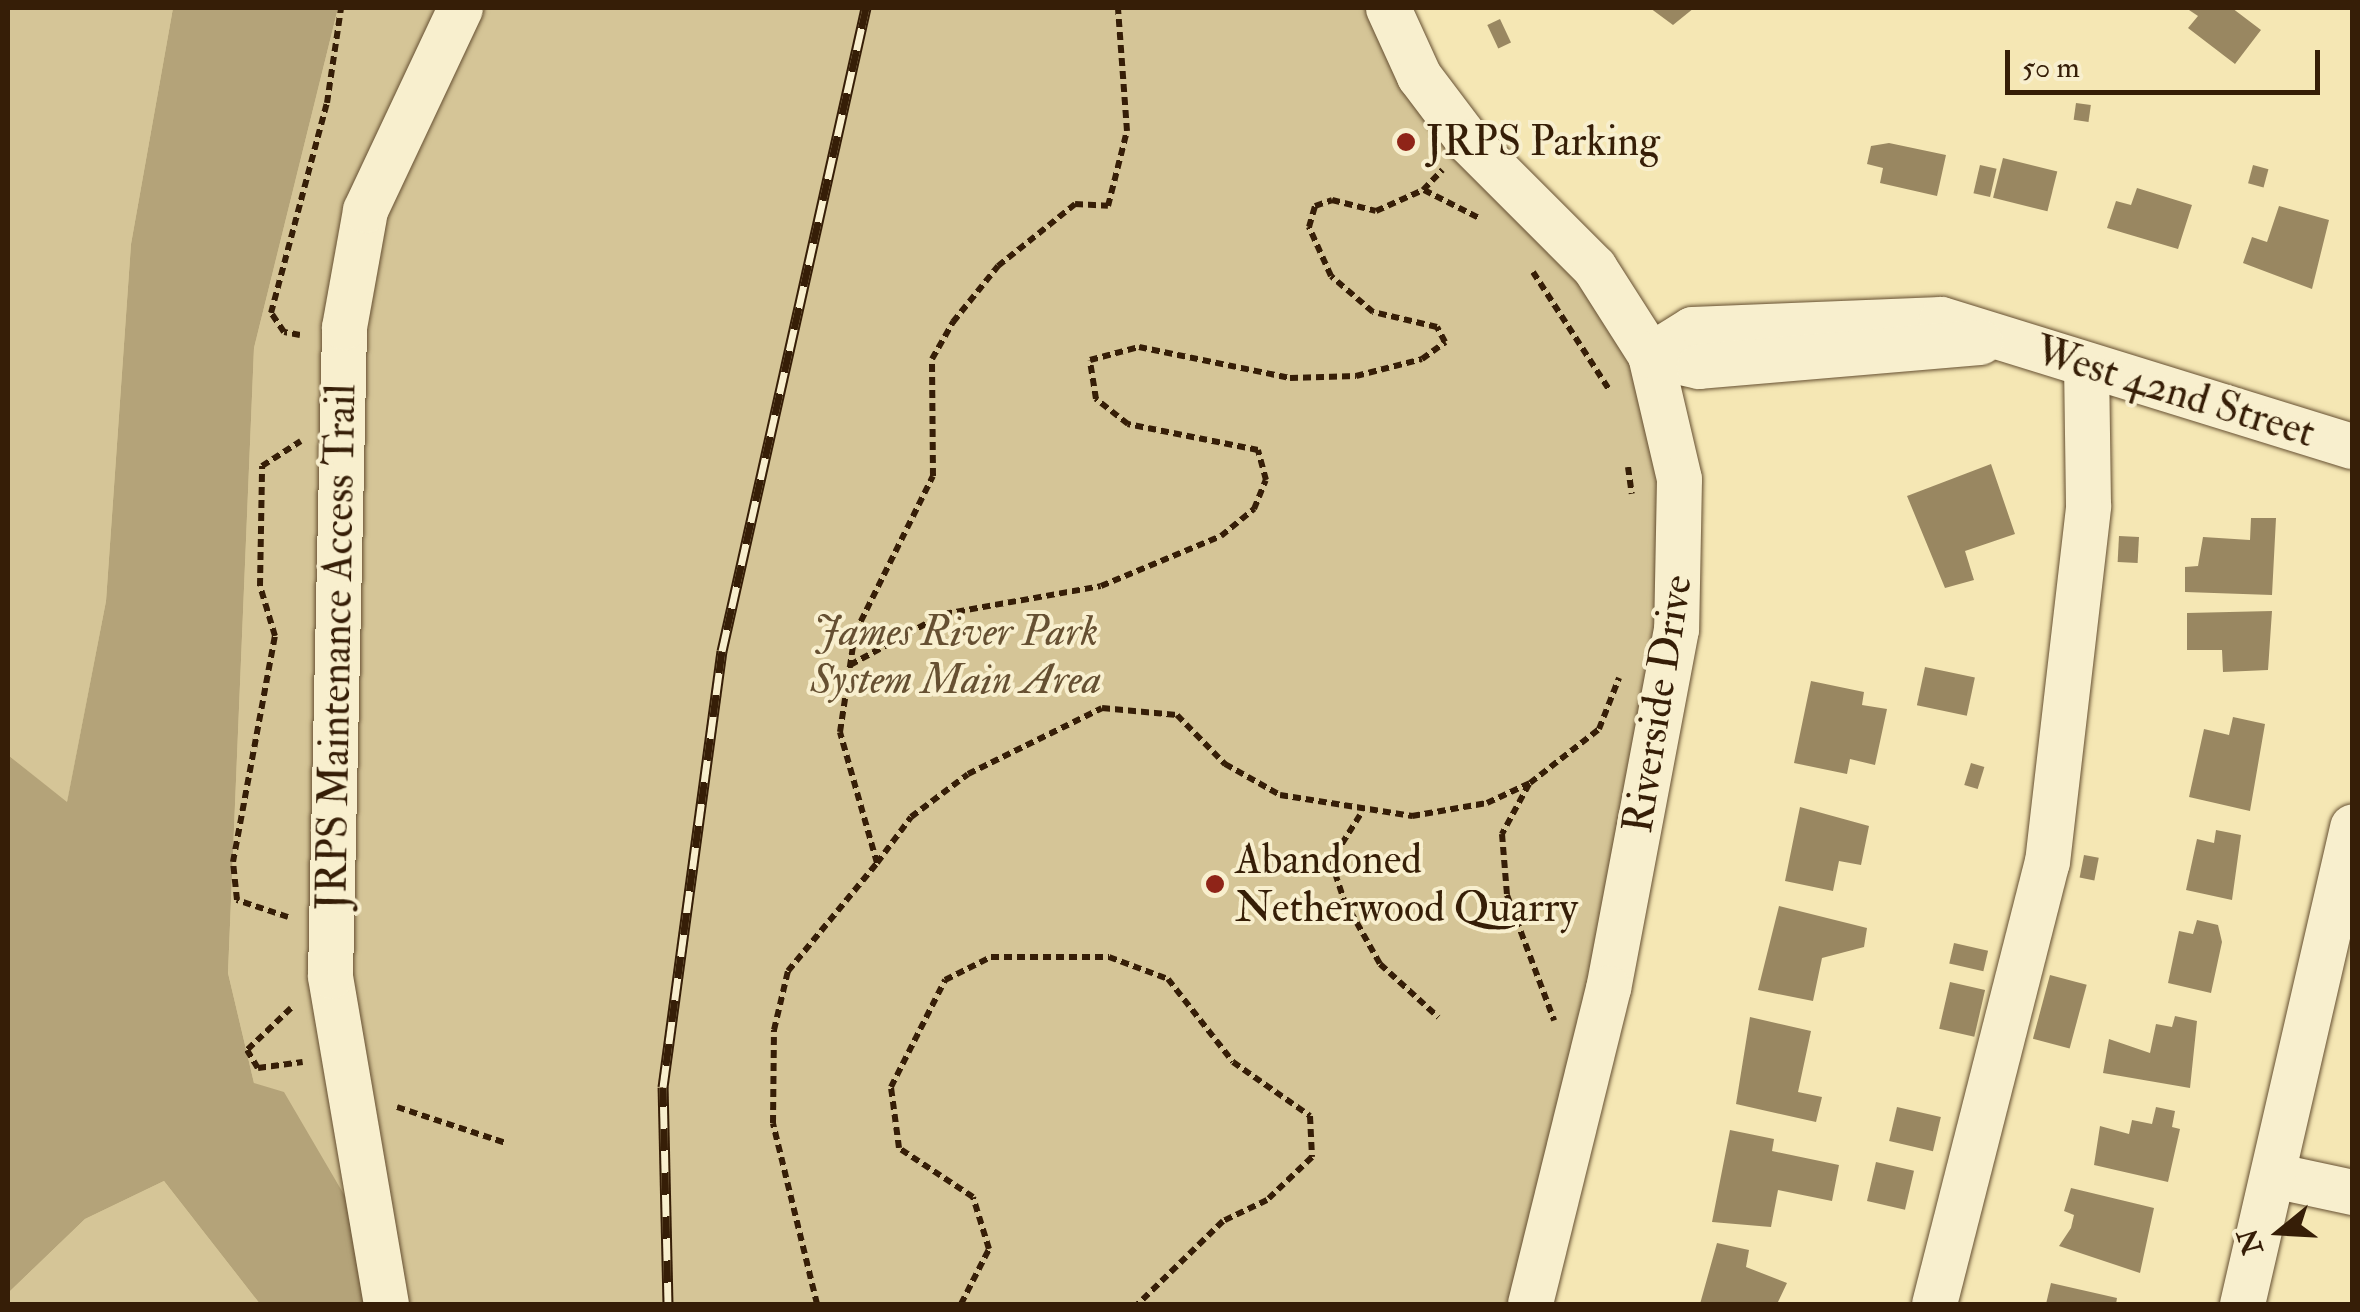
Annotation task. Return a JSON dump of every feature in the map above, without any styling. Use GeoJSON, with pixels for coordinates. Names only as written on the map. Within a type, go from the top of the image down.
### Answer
{"type":"FeatureCollection","features":[{"type":"Feature","properties":{"kind":"street","name":"JRPS Maintenance Access Trail"},"geometry":{"type":"LineString","coordinates":[[386,1304],[356,1108],[341,1056],[330,976],[344,327],[365,210],[460,8]]}},
{"type":"Feature","properties":{"kind":"street","name":"Riverside Drive"},"geometry":{"type":"LineString","coordinates":[[1388,8],[1420,76],[1459,129],[1594,267],[1650,355],[1679,479],[1676,629],[1608,988],[1530,1304]]}},
{"type":"Feature","properties":{"kind":"street","name":"West 42nd Street"},"geometry":{"type":"LineString","coordinates":[[1650,355],[1699,366],[1946,350],[1997,338],[2352,446]]}},
{"type":"Feature","properties":{"kind":"street"},"geometry":{"type":"LineString","coordinates":[[1934,1304],[2047,862],[2088,505],[2086,364]]}},
{"type":"Feature","properties":{"kind":"street"},"geometry":{"type":"LineString","coordinates":[[2242,1304],[2352,826]]}},
{"type":"Feature","properties":{"kind":"street"},"geometry":{"type":"LineString","coordinates":[[2273,1176],[2352,1192]]}},
{"type":"Feature","properties":{"kind":"path"},"geometry":{"type":"LineString","coordinates":[[313,346],[271,313],[328,102],[341,8]]}},
{"type":"Feature","properties":{"kind":"path"},"geometry":{"type":"LineString","coordinates":[[877,862],[840,732],[854,633],[913,532],[933,476],[932,359],[953,322],[998,266],[1075,204],[1108,206],[1127,131],[1118,8]]}},
{"type":"Feature","properties":{"kind":"path"},"geometry":{"type":"LineString","coordinates":[[850,665],[944,614],[1101,586],[1171,560],[1254,508],[1266,480],[1258,450],[1128,424],[1092,389],[1090,360],[1100,351],[1140,347],[1290,378],[1390,370],[1445,342],[1437,327],[1372,312],[1332,276],[1309,227],[1315,206],[1332,200],[1376,211],[1423,190],[1448,195],[1492,228]]}},
{"type":"Feature","properties":{"kind":"path"},"geometry":{"type":"LineString","coordinates":[[1518,253],[1614,404]]}},
{"type":"Feature","properties":{"kind":"path"},"geometry":{"type":"LineString","coordinates":[[308,924],[238,900],[233,862],[275,636],[260,586],[262,466],[312,436]]}},
{"type":"Feature","properties":{"kind":"path"},"geometry":{"type":"LineString","coordinates":[[1626,456],[1633,504]]}},
{"type":"Feature","properties":{"kind":"path"},"geometry":{"type":"LineString","coordinates":[[816,1304],[774,1123],[774,1030],[788,971],[911,817],[968,774],[1102,708],[1177,716],[1225,764],[1280,795],[1360,815],[1452,812],[1530,783],[1598,730],[1622,667]]}},
{"type":"Feature","properties":{"kind":"path"},"geometry":{"type":"LineString","coordinates":[[1530,783],[1502,834],[1507,896],[1558,1036]]}},
{"type":"Feature","properties":{"kind":"path"},"geometry":{"type":"LineString","coordinates":[[1360,815],[1330,861],[1344,900],[1380,964],[1438,1017]]}},
{"type":"Feature","properties":{"kind":"path"},"geometry":{"type":"LineString","coordinates":[[962,1304],[988,1249],[972,1197],[899,1148],[891,1087],[946,980],[991,957],[1109,957],[1168,980],[1233,1062],[1310,1116],[1312,1156],[1267,1200],[1223,1220],[1138,1304]]}},
{"type":"Feature","properties":{"kind":"path"},"geometry":{"type":"LineString","coordinates":[[299,988],[288,1015],[248,1050],[258,1068],[341,1056]]}},
{"type":"Feature","properties":{"kind":"path"},"geometry":{"type":"LineString","coordinates":[[356,1108],[411,1106],[506,1144]]}},
{"type":"Feature","properties":{"kind":"green space"},"geometry":{"type":"Polygon","coordinates":[[[8,8],[173,8],[131,244],[106,601],[67,803],[8,755],[8,8]]]}},
{"type":"Feature","properties":{"kind":"green space","name":"James River Park System Main Area"},"geometry":{"type":"Polygon","coordinates":[[[338,8],[1388,8],[1650,355],[1683,564],[1530,1304],[375,1304],[254,1083],[228,973],[254,348],[338,8]]]}},
{"type":"Feature","properties":{"kind":"green space"},"geometry":{"type":"Polygon","coordinates":[[[164,1181],[260,1304],[8,1304],[8,1293],[85,1219],[164,1181]]]}},
{"type":"Feature","properties":{"kind":"shaded area"},"geometry":{"type":"Polygon","coordinates":[[[173,8],[338,8],[254,348],[228,973],[254,1083],[284,1092],[353,1210],[375,1304],[260,1304],[164,1181],[85,1219],[8,1293],[8,755],[67,802],[106,601],[131,244],[173,8]]]}},
{"type":"Feature","properties":{"kind":"building"},"geometry":{"type":"Polygon","coordinates":[[[1650,8],[1694,8],[1673,25],[1650,8]]]}},
{"type":"Feature","properties":{"kind":"building"},"geometry":{"type":"Polygon","coordinates":[[[2186,8],[2232,8],[2261,30],[2235,64],[2188,28],[2198,16],[2186,8]]]}},
{"type":"Feature","properties":{"kind":"building"},"geometry":{"type":"Polygon","coordinates":[[[1500,19],[1511,43],[1498,48],[1487,25],[1500,19]]]}},
{"type":"Feature","properties":{"kind":"building"},"geometry":{"type":"Polygon","coordinates":[[[2076,103],[2091,105],[2088,122],[2074,120],[2076,103]]]}},
{"type":"Feature","properties":{"kind":"building"},"geometry":{"type":"Polygon","coordinates":[[[1889,143],[1946,155],[1937,196],[1880,183],[1883,168],[1867,164],[1871,146],[1889,143]]]}},
{"type":"Feature","properties":{"kind":"building"},"geometry":{"type":"Polygon","coordinates":[[[2003,158],[2057,172],[2047,211],[1993,198],[2003,158]]]}},
{"type":"Feature","properties":{"kind":"building"},"geometry":{"type":"Polygon","coordinates":[[[1980,165],[1997,169],[1990,197],[1973,193],[1980,165]]]}},
{"type":"Feature","properties":{"kind":"building"},"geometry":{"type":"Polygon","coordinates":[[[2253,165],[2268,169],[2264,187],[2248,183],[2253,165]]]}},
{"type":"Feature","properties":{"kind":"building"},"geometry":{"type":"Polygon","coordinates":[[[2137,188],[2192,205],[2178,249],[2107,228],[2116,201],[2131,205],[2137,188]]]}},
{"type":"Feature","properties":{"kind":"building"},"geometry":{"type":"Polygon","coordinates":[[[2279,206],[2329,220],[2312,289],[2243,263],[2252,237],[2267,242],[2279,206]]]}},
{"type":"Feature","properties":{"kind":"building"},"geometry":{"type":"Polygon","coordinates":[[[1991,464],[2015,534],[1965,551],[1974,580],[1945,588],[1907,496],[1991,464]]]}},
{"type":"Feature","properties":{"kind":"building"},"geometry":{"type":"Polygon","coordinates":[[[2251,518],[2276,518],[2272,595],[2185,592],[2185,567],[2198,566],[2203,537],[2250,540],[2251,518]]]}},
{"type":"Feature","properties":{"kind":"building"},"geometry":{"type":"Polygon","coordinates":[[[2119,536],[2139,537],[2138,563],[2118,562],[2119,536]]]}},
{"type":"Feature","properties":{"kind":"building"},"geometry":{"type":"Polygon","coordinates":[[[2272,611],[2268,670],[2223,672],[2222,650],[2187,650],[2187,613],[2272,611]]]}},
{"type":"Feature","properties":{"kind":"building"},"geometry":{"type":"Polygon","coordinates":[[[1925,667],[1975,678],[1967,716],[1917,705],[1925,667]]]}},
{"type":"Feature","properties":{"kind":"building"},"geometry":{"type":"Polygon","coordinates":[[[1811,681],[1864,692],[1862,705],[1887,709],[1875,765],[1850,759],[1847,774],[1794,763],[1811,681]]]}},
{"type":"Feature","properties":{"kind":"building"},"geometry":{"type":"Polygon","coordinates":[[[2233,717],[2265,724],[2250,811],[2189,797],[2204,729],[2229,735],[2233,717]]]}},
{"type":"Feature","properties":{"kind":"building"},"geometry":{"type":"Polygon","coordinates":[[[1971,763],[1984,767],[1978,789],[1964,785],[1971,763]]]}},
{"type":"Feature","properties":{"kind":"building"},"geometry":{"type":"Polygon","coordinates":[[[1800,807],[1869,826],[1861,865],[1839,861],[1833,891],[1785,881],[1800,807]]]}},
{"type":"Feature","properties":{"kind":"building"},"geometry":{"type":"Polygon","coordinates":[[[2216,830],[2241,835],[2232,900],[2186,890],[2197,839],[2214,843],[2216,830]]]}},
{"type":"Feature","properties":{"kind":"building"},"geometry":{"type":"Polygon","coordinates":[[[2084,855],[2099,858],[2094,880],[2080,878],[2084,855]]]}},
{"type":"Feature","properties":{"kind":"building"},"geometry":{"type":"Polygon","coordinates":[[[1779,906],[1867,928],[1864,947],[1822,958],[1813,1001],[1758,990],[1779,906]]]}},
{"type":"Feature","properties":{"kind":"building"},"geometry":{"type":"Polygon","coordinates":[[[2197,920],[2218,925],[2222,942],[2211,993],[2168,983],[2179,931],[2193,934],[2197,920]]]}},
{"type":"Feature","properties":{"kind":"building"},"geometry":{"type":"Polygon","coordinates":[[[1954,943],[1988,951],[1983,971],[1949,963],[1954,943]]]}},
{"type":"Feature","properties":{"kind":"building"},"geometry":{"type":"Polygon","coordinates":[[[2050,975],[2087,985],[2070,1049],[2033,1039],[2050,975]]]}},
{"type":"Feature","properties":{"kind":"building"},"geometry":{"type":"Polygon","coordinates":[[[1950,982],[1985,990],[1974,1037],[1939,1029],[1950,982]]]}},
{"type":"Feature","properties":{"kind":"building"},"geometry":{"type":"Polygon","coordinates":[[[2175,1016],[2197,1021],[2190,1088],[2103,1073],[2109,1039],[2150,1053],[2156,1024],[2172,1027],[2175,1016]]]}},
{"type":"Feature","properties":{"kind":"building"},"geometry":{"type":"Polygon","coordinates":[[[1750,1017],[1811,1031],[1798,1092],[1822,1097],[1816,1122],[1736,1104],[1750,1017]]]}},
{"type":"Feature","properties":{"kind":"building"},"geometry":{"type":"Polygon","coordinates":[[[1897,1107],[1941,1117],[1933,1151],[1889,1141],[1897,1107]]]}},
{"type":"Feature","properties":{"kind":"building"},"geometry":{"type":"Polygon","coordinates":[[[2156,1107],[2175,1111],[2172,1127],[2180,1129],[2168,1182],[2094,1165],[2100,1126],[2129,1134],[2132,1120],[2152,1124],[2156,1107]]]}},
{"type":"Feature","properties":{"kind":"building"},"geometry":{"type":"Polygon","coordinates":[[[1730,1130],[1774,1139],[1772,1151],[1839,1165],[1832,1201],[1778,1190],[1771,1227],[1712,1222],[1730,1130]]]}},
{"type":"Feature","properties":{"kind":"building"},"geometry":{"type":"Polygon","coordinates":[[[1876,1162],[1914,1171],[1905,1210],[1867,1201],[1876,1162]]]}},
{"type":"Feature","properties":{"kind":"building"},"geometry":{"type":"Polygon","coordinates":[[[2071,1188],[2154,1208],[2140,1273],[2059,1246],[2074,1215],[2064,1211],[2071,1188]]]}},
{"type":"Feature","properties":{"kind":"building"},"geometry":{"type":"Polygon","coordinates":[[[1717,1243],[1749,1250],[1746,1267],[1787,1283],[1777,1304],[1700,1304],[1717,1243]]]}},
{"type":"Feature","properties":{"kind":"building"},"geometry":{"type":"Polygon","coordinates":[[[2051,1283],[2117,1298],[2116,1304],[2046,1304],[2051,1283]]]}},
{"type":"Feature","properties":{"kind":"railway"},"geometry":{"type":"LineString","coordinates":[[668,1304],[663,1087],[722,651],[866,8]]}},
{"type":"Feature","properties":{"kind":"place","name":"JRPS Parking"},"geometry":{"type":"Point","coordinates":[1406,142]}},
{"type":"Feature","properties":{"kind":"place","name":"Abandoned Netherwood Quarry"},"geometry":{"type":"Point","coordinates":[1215,884]}}]}
